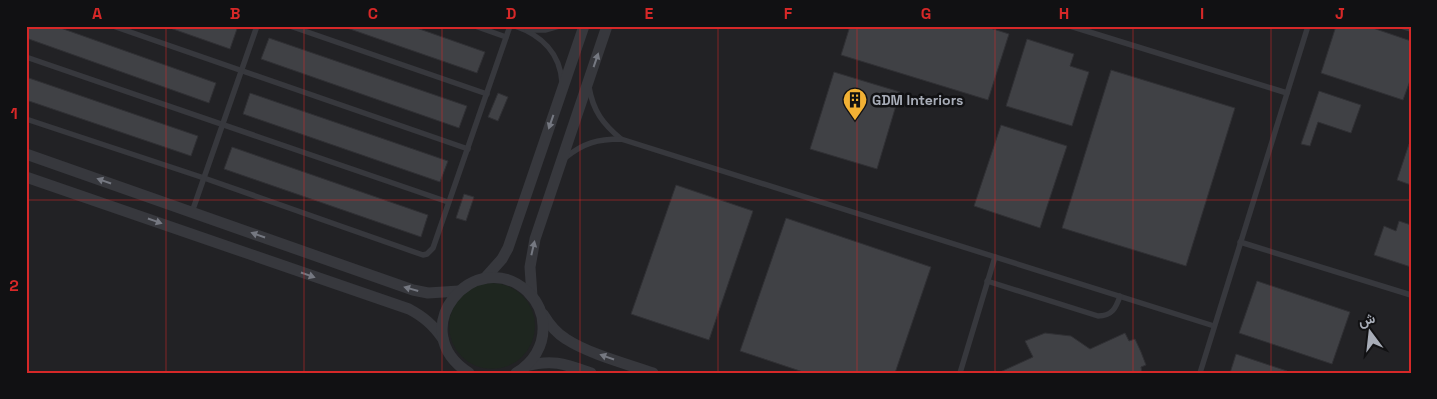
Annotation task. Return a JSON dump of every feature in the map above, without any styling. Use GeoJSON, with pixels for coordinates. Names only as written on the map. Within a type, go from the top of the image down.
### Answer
{"type":"FeatureCollection","features":[{"type":"Feature","properties":{"kind":"street"},"geometry":{"type":"LineString","coordinates":[[485,278],[498,264],[508,248],[584,26]]}},
{"type":"Feature","properties":{"kind":"street"},"geometry":{"type":"LineString","coordinates":[[532,296],[530,267],[532,253],[608,26]]}},
{"type":"Feature","properties":{"kind":"street"},"geometry":{"type":"LineString","coordinates":[[26,154],[413,290],[428,293],[459,291]]}},
{"type":"Feature","properties":{"kind":"street"},"geometry":{"type":"LineString","coordinates":[[26,177],[409,310],[422,316],[434,326],[443,339],[448,352],[457,364],[469,373]]}},
{"type":"Feature","properties":{"kind":"street"},"geometry":{"type":"LineString","coordinates":[[443,339],[442,326],[445,313],[450,301],[459,291],[471,283],[485,278],[498,278],[511,281],[522,287],[532,296],[551,326],[565,339],[582,348],[653,373]]}},
{"type":"Feature","properties":{"kind":"street"},"geometry":{"type":"LineString","coordinates":[[516,373],[526,366],[536,354],[542,340],[543,325],[540,310]]}},
{"type":"Feature","properties":{"kind":"street"},"geometry":{"type":"LineString","coordinates":[[526,366],[541,362],[557,362],[591,373]]}},
{"type":"Feature","properties":{"kind":"lane"},"geometry":{"type":"LineString","coordinates":[[112,26],[468,149]]}},
{"type":"Feature","properties":{"kind":"lane"},"geometry":{"type":"LineString","coordinates":[[192,212],[257,26]]}},
{"type":"Feature","properties":{"kind":"lane"},"geometry":{"type":"LineString","coordinates":[[290,26],[486,94]]}},
{"type":"Feature","properties":{"kind":"lane"},"geometry":{"type":"LineString","coordinates":[[475,26],[506,37]]}},
{"type":"Feature","properties":{"kind":"lane"},"geometry":{"type":"LineString","coordinates":[[26,119],[204,178],[423,256],[433,248],[510,26]]}},
{"type":"Feature","properties":{"kind":"lane"},"geometry":{"type":"LineString","coordinates":[[515,26],[527,30],[543,40],[554,55],[561,72],[562,91]]}},
{"type":"Feature","properties":{"kind":"lane"},"geometry":{"type":"LineString","coordinates":[[527,30],[545,30],[559,26]]}},
{"type":"Feature","properties":{"kind":"lane"},"geometry":{"type":"LineString","coordinates":[[1070,26],[1287,93]]}},
{"type":"Feature","properties":{"kind":"lane"},"geometry":{"type":"LineString","coordinates":[[1200,373],[1308,26]]}},
{"type":"Feature","properties":{"kind":"lane"},"geometry":{"type":"LineString","coordinates":[[1401,26],[1411,29]]}},
{"type":"Feature","properties":{"kind":"lane"},"geometry":{"type":"LineString","coordinates":[[26,57],[448,202]]}},
{"type":"Feature","properties":{"kind":"lane"},"geometry":{"type":"LineString","coordinates":[[588,82],[591,99],[598,115],[608,128],[621,139]]}},
{"type":"Feature","properties":{"kind":"lane"},"geometry":{"type":"LineString","coordinates":[[562,161],[588,143],[604,139],[621,139],[1214,326]]}},
{"type":"Feature","properties":{"kind":"lane"},"geometry":{"type":"LineString","coordinates":[[1240,242],[1411,295]]}},
{"type":"Feature","properties":{"kind":"lane"},"geometry":{"type":"LineString","coordinates":[[960,373],[995,256]]}},
{"type":"Feature","properties":{"kind":"lane"},"geometry":{"type":"LineString","coordinates":[[988,281],[1098,316],[1110,314],[1115,309],[1120,296]]}},
{"type":"Feature","properties":{"kind":"shaded area"},"geometry":{"type":"Polygon","coordinates":[[[26,26],[1411,26],[1411,373],[26,373],[26,26]]]}},
{"type":"Feature","properties":{"kind":"shaded area"},"geometry":{"type":"Polygon","coordinates":[[[492,283],[508,286],[516,290],[528,302],[532,310],[535,326],[532,342],[528,350],[516,362],[508,366],[492,369],[476,366],[468,362],[456,350],[452,342],[449,326],[452,310],[456,302],[468,290],[476,286],[492,283]]]}},
{"type":"Feature","properties":{"kind":"building"},"geometry":{"type":"Polygon","coordinates":[[[26,26],[55,26],[216,83],[209,103],[26,38],[26,26]]]}},
{"type":"Feature","properties":{"kind":"building"},"geometry":{"type":"Polygon","coordinates":[[[170,26],[238,26],[230,49],[170,28],[170,26]]]}},
{"type":"Feature","properties":{"kind":"building"},"geometry":{"type":"Polygon","coordinates":[[[348,26],[411,26],[485,52],[477,73],[347,28],[348,26]]]}},
{"type":"Feature","properties":{"kind":"building"},"geometry":{"type":"Polygon","coordinates":[[[850,26],[984,26],[1009,34],[988,100],[841,55],[850,26]]]}},
{"type":"Feature","properties":{"kind":"building"},"geometry":{"type":"Polygon","coordinates":[[[1336,26],[1367,26],[1411,41],[1411,78],[1403,100],[1321,73],[1336,26]]]}},
{"type":"Feature","properties":{"kind":"building"},"geometry":{"type":"Polygon","coordinates":[[[269,38],[467,106],[459,128],[261,59],[269,38]]]}},
{"type":"Feature","properties":{"kind":"building"},"geometry":{"type":"Polygon","coordinates":[[[1027,39],[1074,54],[1070,66],[1089,72],[1072,126],[1006,106],[1027,39]]]}},
{"type":"Feature","properties":{"kind":"building"},"geometry":{"type":"Polygon","coordinates":[[[1111,70],[1235,108],[1186,266],[1062,228],[1111,70]]]}},
{"type":"Feature","properties":{"kind":"building","name":"GDM Interiors"},"geometry":{"type":"Polygon","coordinates":[[[834,72],[900,92],[877,169],[810,149],[834,72]]]}},
{"type":"Feature","properties":{"kind":"building"},"geometry":{"type":"Polygon","coordinates":[[[26,77],[198,136],[191,156],[26,100],[26,77]]]}},
{"type":"Feature","properties":{"kind":"building"},"geometry":{"type":"Polygon","coordinates":[[[1319,91],[1361,105],[1351,133],[1318,122],[1310,146],[1301,144],[1319,91]]]}},
{"type":"Feature","properties":{"kind":"building"},"geometry":{"type":"Polygon","coordinates":[[[250,93],[448,161],[440,182],[243,114],[250,93]]]}},
{"type":"Feature","properties":{"kind":"building"},"geometry":{"type":"Polygon","coordinates":[[[498,93],[508,97],[498,121],[488,117],[498,93]]]}},
{"type":"Feature","properties":{"kind":"building"},"geometry":{"type":"Polygon","coordinates":[[[1001,125],[1067,146],[1040,228],[974,206],[1001,125]]]}},
{"type":"Feature","properties":{"kind":"building"},"geometry":{"type":"Polygon","coordinates":[[[1409,144],[1411,145],[1411,185],[1397,180],[1409,144]]]}},
{"type":"Feature","properties":{"kind":"building"},"geometry":{"type":"Polygon","coordinates":[[[232,147],[428,215],[421,237],[224,169],[232,147]]]}},
{"type":"Feature","properties":{"kind":"building"},"geometry":{"type":"Polygon","coordinates":[[[676,185],[753,211],[709,340],[631,314],[676,185]]]}},
{"type":"Feature","properties":{"kind":"building"},"geometry":{"type":"Polygon","coordinates":[[[464,194],[474,197],[466,221],[456,218],[464,194]]]}},
{"type":"Feature","properties":{"kind":"building"},"geometry":{"type":"Polygon","coordinates":[[[786,218],[931,267],[895,373],[806,373],[740,351],[786,218]]]}},
{"type":"Feature","properties":{"kind":"building"},"geometry":{"type":"Polygon","coordinates":[[[1399,221],[1411,225],[1411,267],[1374,255],[1384,226],[1396,231],[1399,221]]]}},
{"type":"Feature","properties":{"kind":"building"},"geometry":{"type":"Polygon","coordinates":[[[1257,281],[1350,312],[1332,364],[1239,333],[1257,281]]]}},
{"type":"Feature","properties":{"kind":"building"},"geometry":{"type":"Polygon","coordinates":[[[1045,333],[1071,336],[1090,349],[1125,333],[1129,341],[1135,339],[1146,365],[1141,367],[1142,373],[998,373],[1033,357],[1025,341],[1045,333]]]}},
{"type":"Feature","properties":{"kind":"building"},"geometry":{"type":"Polygon","coordinates":[[[1236,354],[1287,371],[1287,373],[1230,373],[1236,354]]]}},
{"type":"Feature","properties":{"kind":"place","name":"GDM Interiors"},"geometry":{"type":"Point","coordinates":[855,121]}}]}
